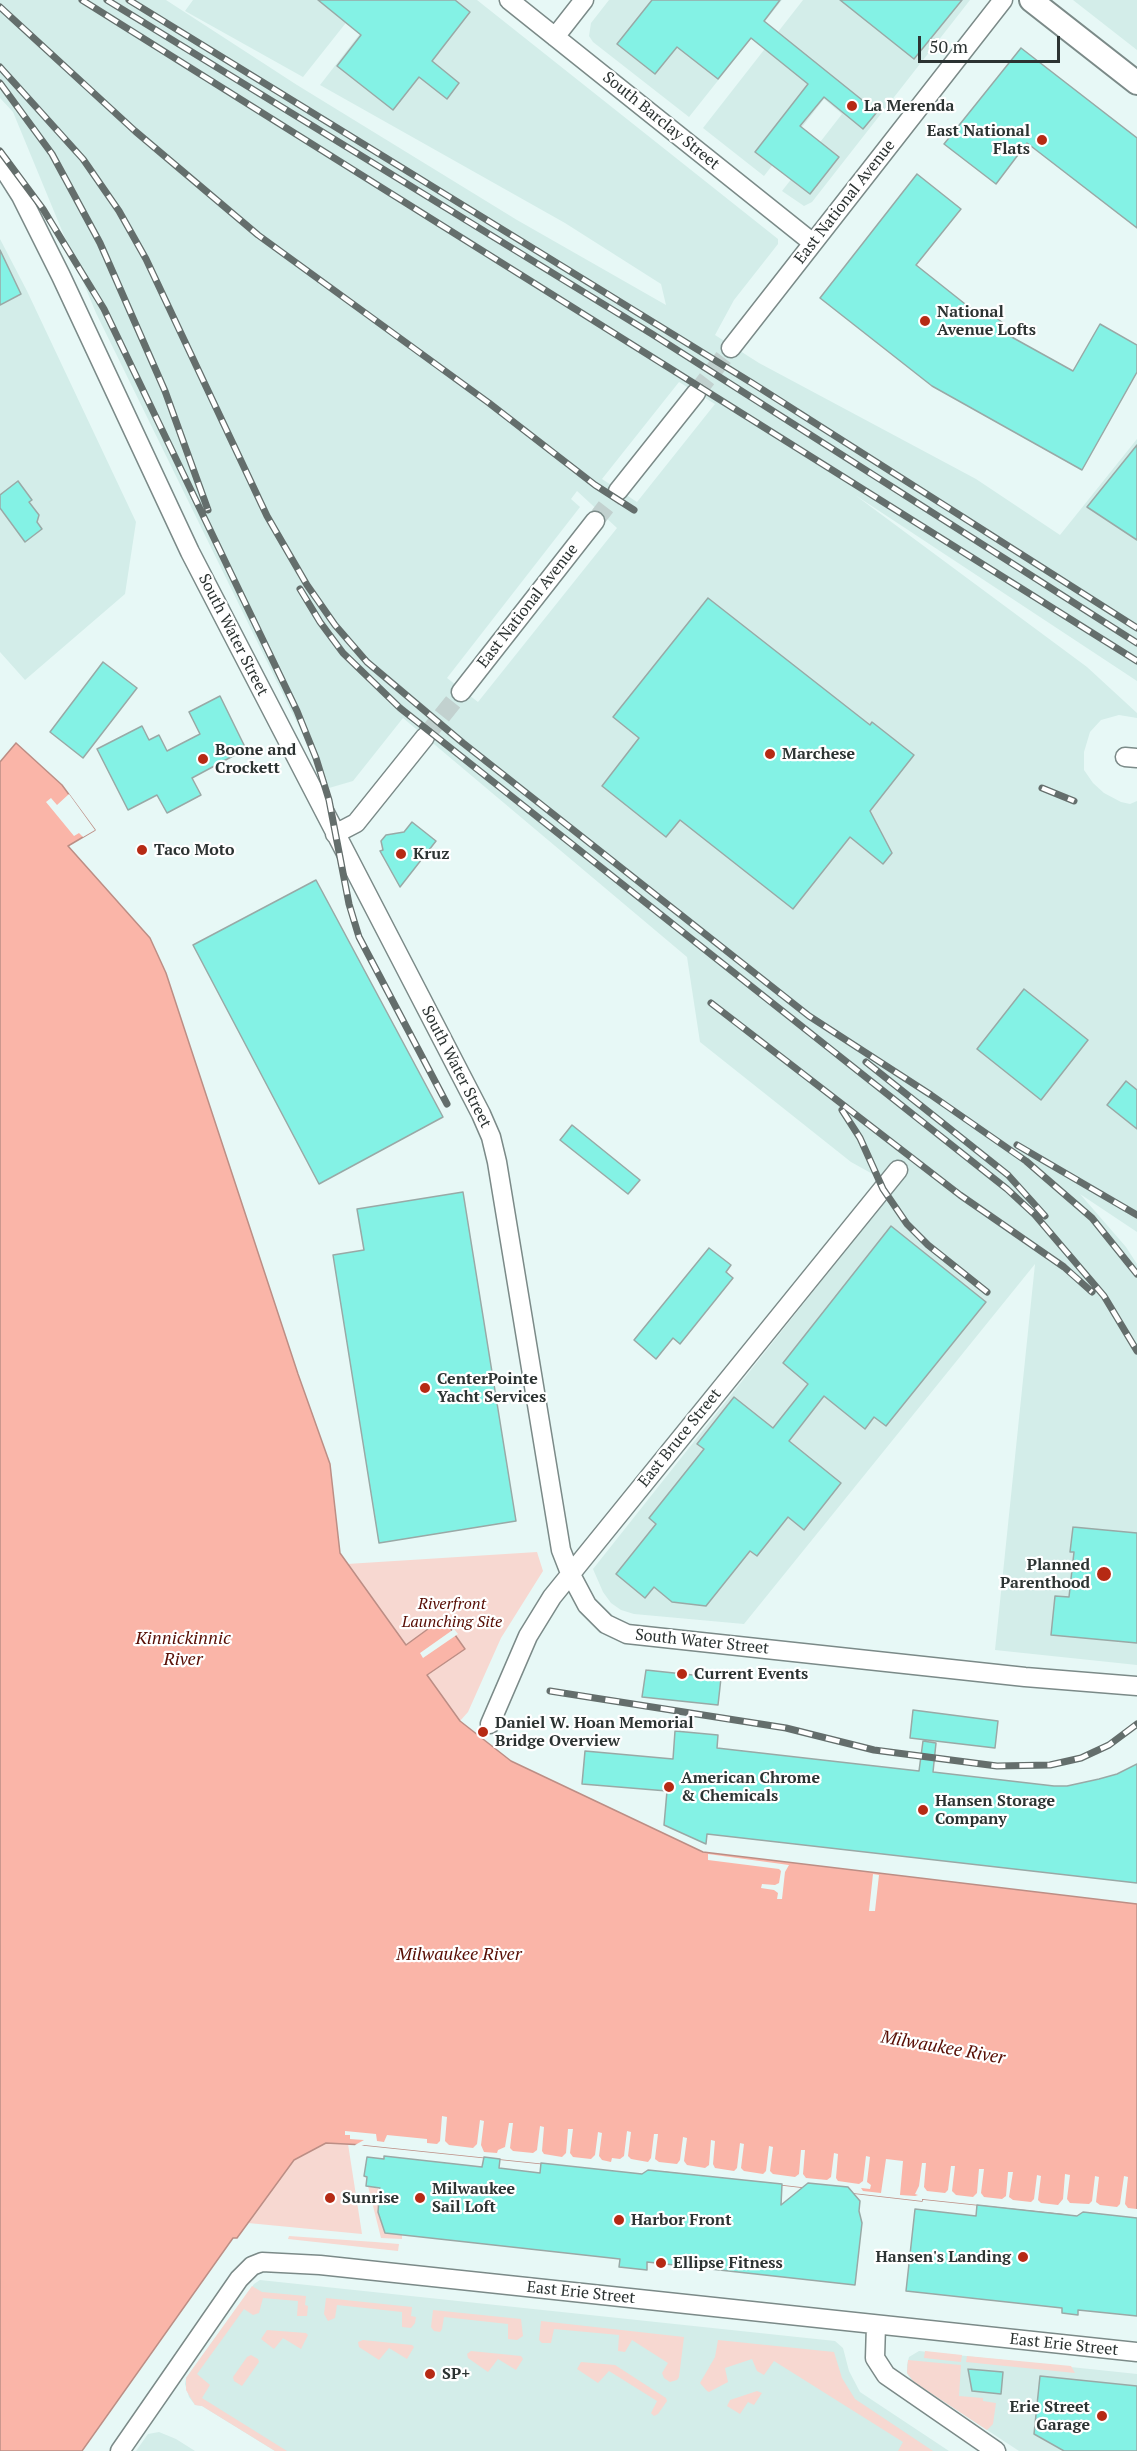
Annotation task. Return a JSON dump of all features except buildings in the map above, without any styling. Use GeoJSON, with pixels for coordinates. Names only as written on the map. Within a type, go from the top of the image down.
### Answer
{"type":"FeatureCollection","features":[{"type":"Feature","properties":{"kind":"main road"},"geometry":{"type":"LineString","coordinates":[[1031,0],[1137,83]]}},
{"type":"Feature","properties":{"kind":"street","name":"South Barclay Street"},"geometry":{"type":"LineString","coordinates":[[509,0],[813,243]]}},
{"type":"Feature","properties":{"kind":"street"},"geometry":{"type":"LineString","coordinates":[[555,37],[584,0]]}},
{"type":"Feature","properties":{"kind":"street","name":"East National Avenue"},"geometry":{"type":"LineString","coordinates":[[731,348],[1003,0]]}},
{"type":"Feature","properties":{"kind":"street","name":"South Water Street"},"geometry":{"type":"LineString","coordinates":[[0,163],[21,196],[62,276],[190,552],[482,1114],[491,1137],[500,1179],[561,1550],[570,1573],[596,1617],[627,1634],[1025,1677],[1137,1686]]}},
{"type":"Feature","properties":{"kind":"street"},"geometry":{"type":"LineString","coordinates":[[618,491],[696,393]]}},
{"type":"Feature","properties":{"kind":"street","name":"East National Avenue"},"geometry":{"type":"LineString","coordinates":[[460,692],[595,521]]}},
{"type":"Feature","properties":{"kind":"street"},"geometry":{"type":"LineString","coordinates":[[335,834],[356,823],[425,738]]}},
{"type":"Feature","properties":{"kind":"street","name":"East Bruce Street"},"geometry":{"type":"LineString","coordinates":[[490,1724],[528,1636],[552,1597],[898,1170]]}},
{"type":"Feature","properties":{"kind":"street","name":"East Erie Street"},"geometry":{"type":"LineString","coordinates":[[120,2451],[239,2278],[252,2266],[262,2262],[332,2266],[1137,2352]]}},
{"type":"Feature","properties":{"kind":"street"},"geometry":{"type":"LineString","coordinates":[[876,2325],[875,2358],[885,2376],[996,2451]]}},
{"type":"Feature","properties":{"kind":"shaded area"},"geometry":{"type":"Polygon","coordinates":[[[0,0],[166,0],[297,85],[517,220],[666,305],[661,284],[565,223],[320,85],[386,0],[477,0],[778,239],[778,244],[734,300],[715,335],[759,363],[976,479],[1060,535],[1137,439],[1137,681],[855,495],[1087,667],[1137,713],[1137,718],[1119,715],[1101,720],[1090,732],[1084,752],[1084,770],[1104,793],[1121,802],[1130,804],[1137,801],[1137,1232],[1080,1194],[1126,1247],[1137,1264],[1137,1665],[995,1650],[1035,1264],[744,1624],[634,1614],[621,1610],[611,1603],[603,1592],[593,1569],[896,1187],[851,1162],[700,1042],[687,957],[403,718],[353,781],[329,788],[96,313],[13,112],[0,98],[0,0]],[[679,382],[602,479],[637,502],[715,404],[679,382]],[[577,491],[571,499],[580,507],[447,678],[478,702],[617,528],[577,491]]]}},
{"type":"Feature","properties":{"kind":"shaded area"},"geometry":{"type":"Polygon","coordinates":[[[193,0],[364,0],[303,77],[185,11],[193,0]]]}},
{"type":"Feature","properties":{"kind":"shaded area"},"geometry":{"type":"Polygon","coordinates":[[[609,0],[782,0],[689,117],[593,42],[589,36],[591,23],[609,0]]]}},
{"type":"Feature","properties":{"kind":"shaded area"},"geometry":{"type":"Polygon","coordinates":[[[803,0],[970,0],[812,202],[804,206],[782,191],[842,114],[824,99],[764,176],[703,128],[803,0]]]}},
{"type":"Feature","properties":{"kind":"shaded area"},"geometry":{"type":"Polygon","coordinates":[[[1073,0],[1137,0],[1137,50],[1073,0]]]}},
{"type":"Feature","properties":{"kind":"shaded area"},"geometry":{"type":"Polygon","coordinates":[[[0,239],[27,291],[136,522],[125,594],[25,680],[0,652],[0,239]]]}},
{"type":"Feature","properties":{"kind":"shaded area","name":"SP+"},"geometry":{"type":"Polygon","coordinates":[[[260,2280],[835,2341],[843,2348],[849,2371],[860,2392],[949,2451],[275,2451],[202,2406],[195,2405],[189,2397],[185,2384],[186,2378],[254,2284],[260,2280]]]}},
{"type":"Feature","properties":{"kind":"shaded area"},"geometry":{"type":"Polygon","coordinates":[[[919,2351],[1137,2374],[1137,2451],[1019,2451],[911,2380],[907,2373],[909,2357],[919,2351]]]}},
{"type":"Feature","properties":{"kind":"shaded area"},"geometry":{"type":"Polygon","coordinates":[[[159,2432],[195,2451],[136,2451],[148,2434],[159,2432]]]}},
{"type":"Feature","properties":{"kind":"green space","name":"Riverfront Launching Site"},"geometry":{"type":"Polygon","coordinates":[[[537,1552],[543,1571],[501,1638],[468,1712],[460,1721],[347,1564],[537,1552]]]}},
{"type":"Feature","properties":{"kind":"green space"},"geometry":{"type":"Polygon","coordinates":[[[326,2143],[348,2144],[362,2234],[248,2223],[294,2160],[326,2143]]]}},
{"type":"Feature","properties":{"kind":"green space"},"geometry":{"type":"Polygon","coordinates":[[[368,2186],[380,2189],[378,2214],[385,2232],[402,2234],[402,2239],[381,2238],[368,2186]]]}},
{"type":"Feature","properties":{"kind":"green space"},"geometry":{"type":"Polygon","coordinates":[[[289,2236],[399,2244],[398,2251],[288,2239],[289,2236]]]}},
{"type":"Feature","properties":{"kind":"green space"},"geometry":{"type":"Polygon","coordinates":[[[252,2286],[262,2292],[306,2296],[307,2316],[297,2316],[298,2301],[263,2298],[259,2313],[253,2315],[244,2309],[197,2374],[210,2385],[202,2398],[287,2451],[275,2451],[202,2406],[195,2405],[186,2390],[186,2378],[252,2286]]]}},
{"type":"Feature","properties":{"kind":"green space"},"geometry":{"type":"Polygon","coordinates":[[[326,2298],[412,2307],[411,2316],[416,2317],[415,2323],[411,2328],[402,2327],[402,2312],[337,2305],[335,2318],[328,2321],[324,2314],[326,2298]]]}},
{"type":"Feature","properties":{"kind":"green space"},"geometry":{"type":"Polygon","coordinates":[[[433,2310],[521,2319],[523,2336],[517,2340],[508,2339],[508,2324],[444,2317],[440,2332],[434,2331],[431,2327],[433,2310]]]}},
{"type":"Feature","properties":{"kind":"green space"},"geometry":{"type":"Polygon","coordinates":[[[541,2321],[684,2337],[679,2377],[670,2382],[664,2378],[662,2373],[668,2363],[632,2340],[625,2352],[618,2351],[619,2335],[554,2329],[551,2343],[542,2343],[539,2340],[541,2321]]]}},
{"type":"Feature","properties":{"kind":"green space"},"geometry":{"type":"Polygon","coordinates":[[[267,2330],[308,2335],[301,2349],[283,2338],[274,2349],[261,2339],[267,2330]]]}},
{"type":"Feature","properties":{"kind":"green space"},"geometry":{"type":"Polygon","coordinates":[[[363,2340],[414,2347],[407,2359],[389,2348],[379,2360],[359,2347],[358,2342],[363,2340]]]}},
{"type":"Feature","properties":{"kind":"green space"},"geometry":{"type":"Polygon","coordinates":[[[718,2340],[834,2352],[842,2378],[855,2399],[933,2451],[898,2451],[903,2442],[774,2361],[764,2375],[757,2371],[752,2359],[725,2368],[728,2382],[707,2391],[700,2383],[715,2357],[718,2340]]]}},
{"type":"Feature","properties":{"kind":"green space"},"geometry":{"type":"Polygon","coordinates":[[[471,2351],[521,2356],[523,2359],[516,2370],[498,2359],[488,2372],[468,2358],[467,2354],[471,2351]]]}},
{"type":"Feature","properties":{"kind":"green space"},"geometry":{"type":"Polygon","coordinates":[[[925,2351],[962,2355],[961,2362],[924,2358],[925,2351]]]}},
{"type":"Feature","properties":{"kind":"green space"},"geometry":{"type":"Polygon","coordinates":[[[251,2355],[259,2362],[242,2386],[234,2381],[233,2377],[247,2357],[251,2355]]]}},
{"type":"Feature","properties":{"kind":"green space"},"geometry":{"type":"Polygon","coordinates":[[[967,2356],[1071,2366],[1075,2373],[966,2362],[967,2356]]]}},
{"type":"Feature","properties":{"kind":"green space"},"geometry":{"type":"Polygon","coordinates":[[[908,2360],[961,2365],[959,2396],[983,2398],[983,2401],[996,2403],[993,2424],[987,2430],[914,2382],[907,2373],[908,2360]]]}},
{"type":"Feature","properties":{"kind":"green space"},"geometry":{"type":"Polygon","coordinates":[[[581,2362],[615,2365],[666,2398],[667,2401],[654,2416],[651,2413],[657,2401],[609,2371],[598,2383],[577,2369],[581,2362]]]}},
{"type":"Feature","properties":{"kind":"green space"},"geometry":{"type":"Polygon","coordinates":[[[757,2391],[762,2393],[754,2405],[748,2402],[740,2414],[727,2406],[730,2400],[757,2391]]]}},
{"type":"Feature","properties":{"kind":"water","name":"Milwaukee River"},"geometry":{"type":"Polygon","coordinates":[[[16,743],[62,785],[95,830],[68,846],[150,938],[166,973],[298,1374],[330,1464],[340,1553],[406,1645],[443,1618],[465,1649],[427,1675],[460,1721],[511,1761],[703,1852],[1137,1904],[1137,2218],[1084,2212],[1064,2214],[922,2199],[922,2201],[661,2171],[660,2176],[326,2143],[294,2160],[237,2238],[233,2238],[82,2451],[0,2451],[0,762],[16,743]]]}},
{"type":"Feature","properties":{"kind":"pier"},"geometry":{"type":"Polygon","coordinates":[[[69,794],[95,830],[83,837],[79,833],[74,836],[46,802],[51,798],[57,805],[69,794]]]}},
{"type":"Feature","properties":{"kind":"pier"},"geometry":{"type":"Polygon","coordinates":[[[454,1629],[458,1634],[423,1658],[420,1653],[454,1629]]]}},
{"type":"Feature","properties":{"kind":"pier"},"geometry":{"type":"Polygon","coordinates":[[[708,1854],[789,1865],[785,1872],[782,1899],[777,1899],[778,1893],[774,1890],[761,1888],[762,1884],[779,1883],[781,1871],[779,1869],[708,1860],[708,1854]]]}},
{"type":"Feature","properties":{"kind":"pier"},"geometry":{"type":"Polygon","coordinates":[[[873,1874],[879,1875],[875,1911],[869,1911],[873,1874]]]}},
{"type":"Feature","properties":{"kind":"pier"},"geometry":{"type":"Polygon","coordinates":[[[442,2116],[447,2117],[445,2141],[449,2145],[473,2148],[477,2144],[480,2120],[484,2121],[481,2145],[484,2152],[497,2153],[505,2147],[509,2123],[513,2123],[510,2148],[513,2151],[533,2153],[537,2150],[540,2126],[544,2127],[542,2151],[544,2154],[562,2157],[566,2153],[568,2129],[573,2129],[570,2153],[573,2157],[591,2159],[595,2155],[598,2132],[602,2133],[599,2156],[602,2160],[611,2162],[612,2158],[620,2159],[624,2156],[627,2131],[631,2132],[628,2156],[631,2159],[648,2162],[651,2158],[654,2134],[658,2134],[655,2159],[659,2162],[677,2164],[680,2160],[683,2137],[687,2138],[684,2161],[687,2165],[705,2168],[709,2165],[711,2140],[715,2141],[713,2164],[715,2168],[734,2171],[737,2168],[740,2143],[744,2144],[741,2168],[744,2171],[763,2174],[766,2171],[769,2146],[773,2147],[770,2171],[773,2174],[795,2177],[799,2174],[801,2150],[805,2150],[803,2174],[806,2178],[827,2180],[831,2177],[834,2153],[838,2154],[836,2178],[838,2181],[859,2184],[863,2181],[866,2156],[870,2157],[867,2182],[871,2185],[870,2189],[861,2188],[863,2191],[881,2193],[886,2159],[903,2161],[900,2195],[918,2195],[915,2194],[919,2186],[922,2163],[926,2163],[924,2187],[927,2191],[945,2193],[948,2190],[951,2166],[955,2166],[952,2191],[956,2195],[973,2197],[977,2193],[979,2169],[984,2169],[981,2193],[984,2197],[1002,2199],[1006,2196],[1008,2172],[1013,2172],[1009,2197],[1013,2200],[1031,2202],[1034,2199],[1037,2175],[1041,2176],[1038,2200],[1041,2203],[1058,2205],[1063,2199],[1065,2174],[1070,2175],[1067,2199],[1070,2203],[1089,2204],[1092,2201],[1095,2176],[1099,2177],[1096,2202],[1100,2205],[1117,2207],[1120,2204],[1124,2176],[1128,2177],[1125,2204],[1128,2208],[1137,2209],[1137,2218],[1083,2212],[1083,2216],[922,2199],[922,2201],[661,2171],[660,2176],[364,2145],[356,2148],[355,2145],[364,2140],[350,2139],[350,2135],[345,2135],[345,2131],[376,2134],[377,2141],[384,2142],[387,2135],[427,2139],[427,2143],[437,2144],[440,2141],[442,2116]]]}},
{"type":"Feature","properties":{"kind":"tunnel"},"geometry":{"type":"LineString","coordinates":[[696,393],[731,348]]}},
{"type":"Feature","properties":{"kind":"tunnel"},"geometry":{"type":"LineString","coordinates":[[595,521],[618,491]]}},
{"type":"Feature","properties":{"kind":"tunnel"},"geometry":{"type":"LineString","coordinates":[[425,737],[461,692]]}},
{"type":"Feature","properties":{"kind":"railway"},"geometry":{"type":"LineString","coordinates":[[82,0],[1137,661]]}},
{"type":"Feature","properties":{"kind":"railway"},"geometry":{"type":"LineString","coordinates":[[107,0],[652,334],[1137,643]]}},
{"type":"Feature","properties":{"kind":"railway"},"geometry":{"type":"LineString","coordinates":[[129,0],[752,383],[1137,628]]}},
{"type":"Feature","properties":{"kind":"railway"},"geometry":{"type":"LineString","coordinates":[[0,7],[135,131],[258,235],[489,403],[595,485],[634,510]]}},
{"type":"Feature","properties":{"kind":"railway"},"geometry":{"type":"LineString","coordinates":[[0,67],[83,159],[119,211],[146,259],[267,516],[307,585],[335,625],[367,662],[463,743],[809,1016],[931,1095],[1026,1161],[1092,1218],[1137,1274]]}},
{"type":"Feature","properties":{"kind":"railway"},"geometry":{"type":"LineString","coordinates":[[0,83],[52,154],[100,243],[165,391],[208,510]]}},
{"type":"Feature","properties":{"kind":"railway"},"geometry":{"type":"LineString","coordinates":[[0,151],[43,209],[104,309],[297,711],[316,758],[329,800],[349,904],[359,937],[447,1104]]}},
{"type":"Feature","properties":{"kind":"railway"},"geometry":{"type":"LineString","coordinates":[[300,589],[320,622],[343,653],[400,708],[1007,1189],[1035,1215],[1104,1296],[1137,1351]]}},
{"type":"Feature","properties":{"kind":"railway"},"geometry":{"type":"LineString","coordinates":[[1042,788],[1074,801]]}},
{"type":"Feature","properties":{"kind":"railway"},"geometry":{"type":"LineString","coordinates":[[711,1003],[960,1195],[1064,1267],[1092,1292]]}},
{"type":"Feature","properties":{"kind":"railway"},"geometry":{"type":"LineString","coordinates":[[866,1062],[1008,1175],[1045,1216]]}},
{"type":"Feature","properties":{"kind":"railway"},"geometry":{"type":"LineString","coordinates":[[842,1110],[860,1138],[883,1189],[907,1224],[928,1245],[987,1292]]}},
{"type":"Feature","properties":{"kind":"railway"},"geometry":{"type":"LineString","coordinates":[[1017,1145],[1137,1215]]}},
{"type":"Feature","properties":{"kind":"railway"},"geometry":{"type":"LineString","coordinates":[[550,1691],[786,1728],[874,1750],[997,1766],[1050,1765],[1081,1758],[1109,1745],[1137,1724]]}},
{"type":"Feature","properties":{"kind":"place","name":"La Merenda"},"geometry":{"type":"Point","coordinates":[852,106]}},
{"type":"Feature","properties":{"kind":"place","name":"East National Flats"},"geometry":{"type":"Point","coordinates":[1042,140]}},
{"type":"Feature","properties":{"kind":"place","name":"National Avenue Lofts"},"geometry":{"type":"Point","coordinates":[925,321]}},
{"type":"Feature","properties":{"kind":"place","name":"Marchese"},"geometry":{"type":"Point","coordinates":[770,754]}},
{"type":"Feature","properties":{"kind":"place","name":"Boone and Crockett"},"geometry":{"type":"Point","coordinates":[203,759]}},
{"type":"Feature","properties":{"kind":"place","name":"Taco Moto"},"geometry":{"type":"Point","coordinates":[142,850]}},
{"type":"Feature","properties":{"kind":"place","name":"Kruz"},"geometry":{"type":"Point","coordinates":[401,854]}},
{"type":"Feature","properties":{"kind":"place","name":"CenterPointe Yacht Services"},"geometry":{"type":"Point","coordinates":[425,1388]}},
{"type":"Feature","properties":{"kind":"place","name":"Planned Parenthood"},"geometry":{"type":"Point","coordinates":[1104,1574]}},
{"type":"Feature","properties":{"kind":"place","name":"Current Events"},"geometry":{"type":"Point","coordinates":[682,1674]}},
{"type":"Feature","properties":{"kind":"place","name":"Daniel W. Hoan Memorial Bridge Overview"},"geometry":{"type":"Point","coordinates":[483,1732]}},
{"type":"Feature","properties":{"kind":"place","name":"American Chrome & Chemicals"},"geometry":{"type":"Point","coordinates":[669,1787]}},
{"type":"Feature","properties":{"kind":"place","name":"Hansen Storage Company"},"geometry":{"type":"Point","coordinates":[923,1810]}},
{"type":"Feature","properties":{"kind":"place","name":"Sunrise"},"geometry":{"type":"Point","coordinates":[330,2198]}},
{"type":"Feature","properties":{"kind":"place","name":"Milwaukee Sail Loft"},"geometry":{"type":"Point","coordinates":[420,2198]}},
{"type":"Feature","properties":{"kind":"place","name":"Harbor Front"},"geometry":{"type":"Point","coordinates":[619,2220]}},
{"type":"Feature","properties":{"kind":"place","name":"Hansen's Landing"},"geometry":{"type":"Point","coordinates":[1023,2257]}},
{"type":"Feature","properties":{"kind":"place","name":"Ellipse Fitness"},"geometry":{"type":"Point","coordinates":[661,2263]}},
{"type":"Feature","properties":{"kind":"place","name":"SP+"},"geometry":{"type":"Point","coordinates":[430,2374]}},
{"type":"Feature","properties":{"kind":"place","name":"Erie Street Garage"},"geometry":{"type":"Point","coordinates":[1102,2416]}},
{"type":"Feature","properties":{"kind":"water label","name":"Kinnickinnic River"},"geometry":{"type":"Point","coordinates":[183,1649]}}]}
